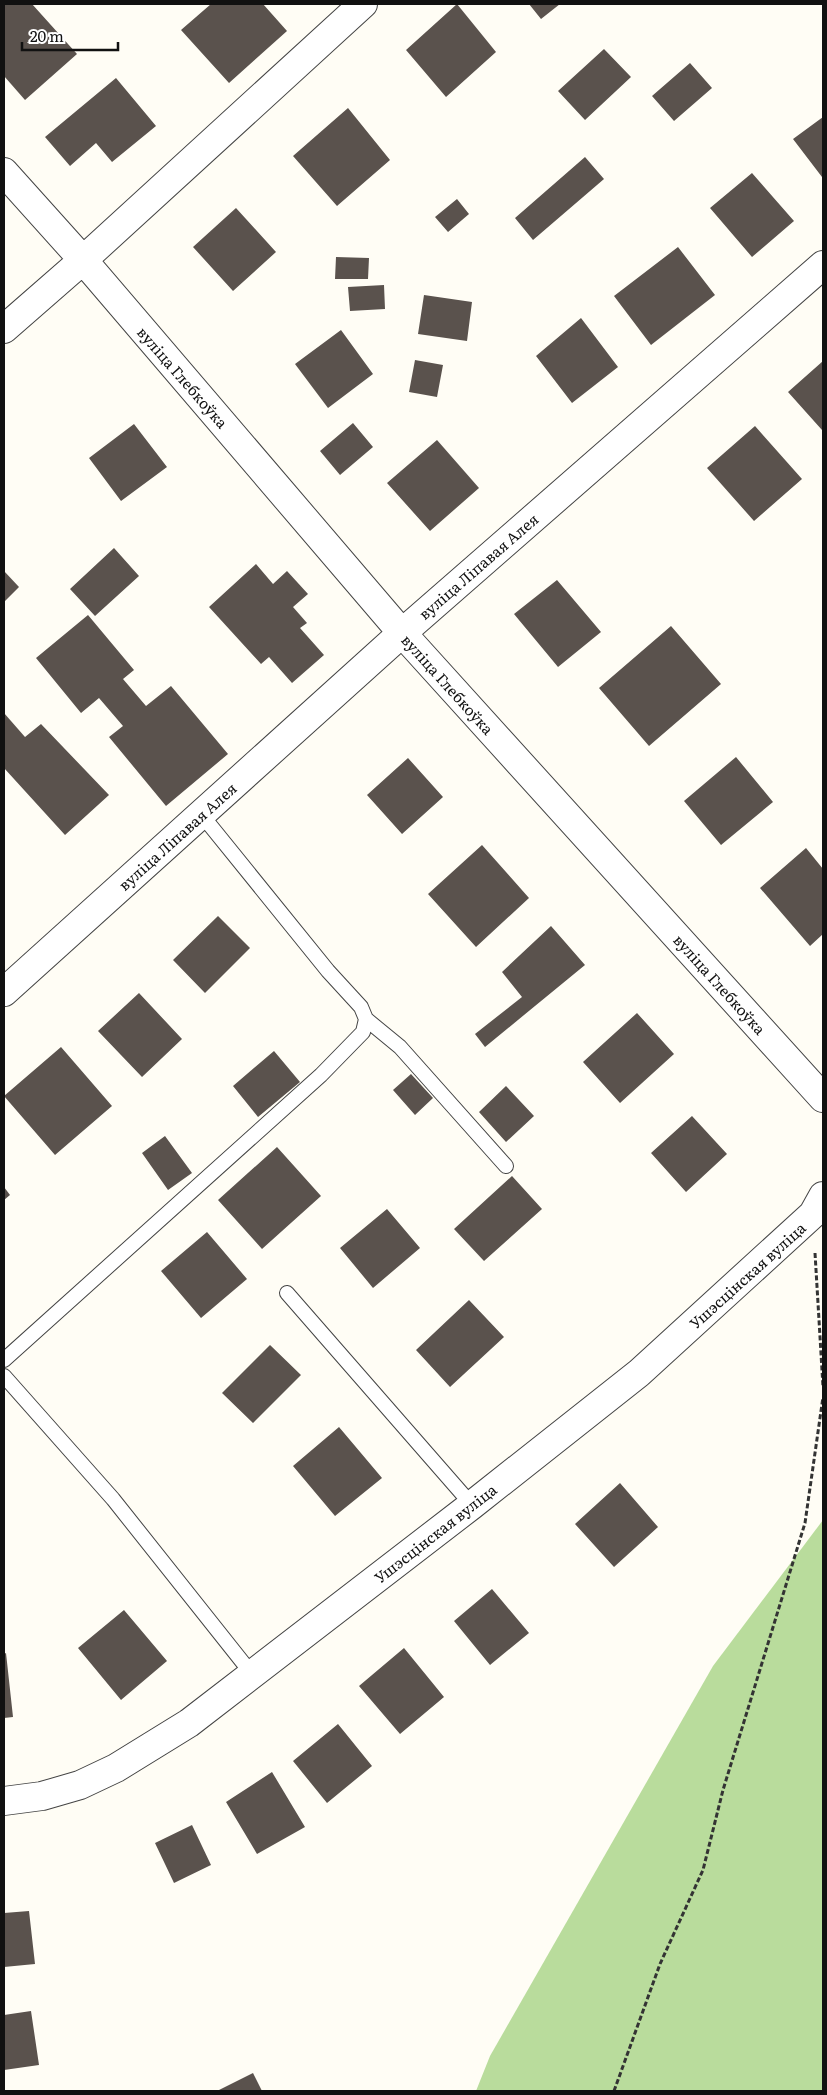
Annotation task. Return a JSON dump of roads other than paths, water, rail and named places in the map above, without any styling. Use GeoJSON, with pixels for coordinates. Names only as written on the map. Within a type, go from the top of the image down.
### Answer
{"type":"FeatureCollection","features":[{"type":"Feature","properties":{"kind":"street"},"geometry":{"type":"LineString","coordinates":[[4,329],[83,260],[363,4]]}},
{"type":"Feature","properties":{"kind":"street","name":"вуліца Глебкоўка"},"geometry":{"type":"LineString","coordinates":[[4,172],[83,260],[402,633],[823,1098]]}},
{"type":"Feature","properties":{"kind":"street","name":"вуліца Ліпавая Алея"},"geometry":{"type":"LineString","coordinates":[[4,992],[402,633],[823,265]]}},
{"type":"Feature","properties":{"kind":"street","name":"Ушэсцінская вуліца"},"geometry":{"type":"LineString","coordinates":[[4,1801],[42,1796],[80,1784],[116,1768],[189,1723],[639,1373],[818,1205]]}},
{"type":"Feature","properties":{"kind":"lane"},"geometry":{"type":"LineString","coordinates":[[201,814],[328,972],[361,1007],[366,1019],[400,1047],[506,1166]]}},
{"type":"Feature","properties":{"kind":"lane"},"geometry":{"type":"LineString","coordinates":[[4,1360],[321,1075],[362,1032],[366,1019]]}},
{"type":"Feature","properties":{"kind":"lane"},"geometry":{"type":"LineString","coordinates":[[287,1293],[472,1504]]}},
{"type":"Feature","properties":{"kind":"lane"},"geometry":{"type":"LineString","coordinates":[[4,1376],[113,1499],[252,1674]]}}]}
